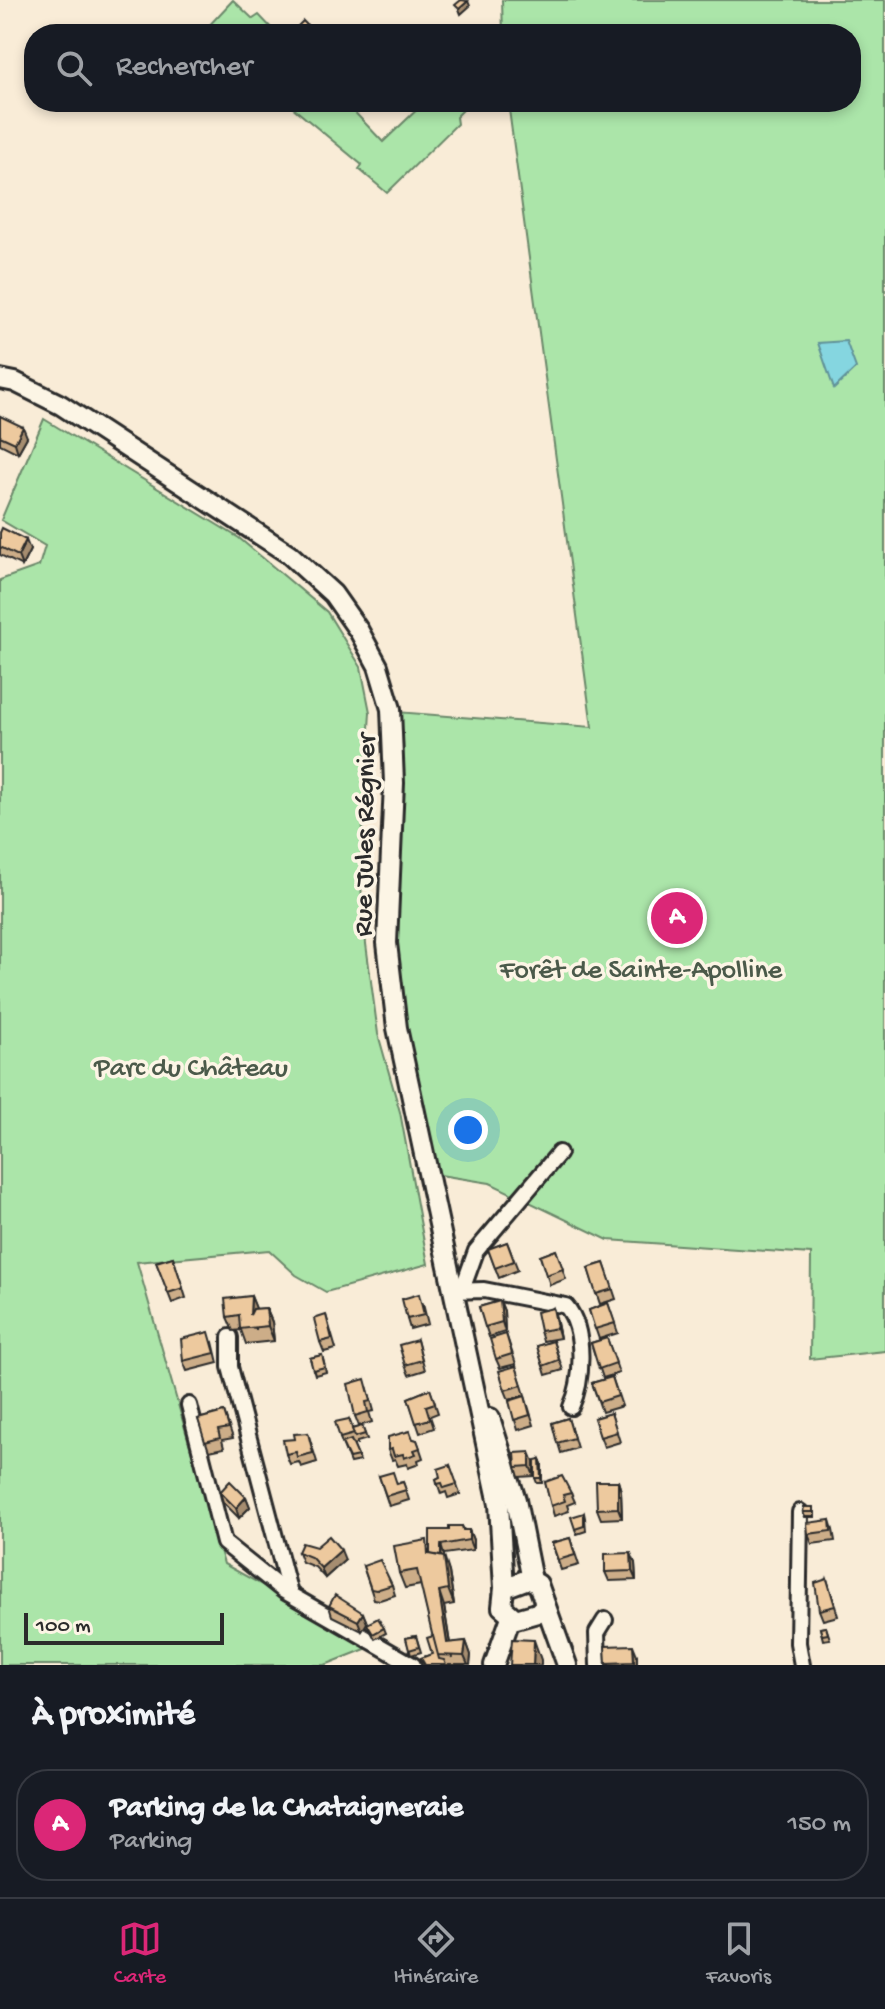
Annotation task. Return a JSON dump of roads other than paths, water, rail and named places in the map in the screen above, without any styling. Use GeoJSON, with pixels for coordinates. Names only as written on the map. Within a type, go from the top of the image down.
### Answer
{"type":"FeatureCollection","features":[{"type":"Feature","properties":{"kind":"street","name":"Rue Jules Régnier"},"geometry":{"type":"LineString","coordinates":[[0,379],[15,382],[61,405],[289,554],[333,594],[359,631],[378,666],[391,709],[394,768],[387,943],[397,1028],[457,1291],[463,1339],[499,1504],[504,1588]]}},
{"type":"Feature","properties":{"kind":"street"},"geometry":{"type":"LineString","coordinates":[[559,1153],[476,1251],[457,1291],[484,1290],[566,1306],[577,1326],[579,1389],[571,1407]]}},
{"type":"Feature","properties":{"kind":"street"},"geometry":{"type":"LineString","coordinates":[[230,1337],[230,1367],[290,1594]]}},
{"type":"Feature","properties":{"kind":"street","name":"Rue Jules Régnier"},"geometry":{"type":"LineString","coordinates":[[463,1339],[516,1500],[532,1580]]}},
{"type":"Feature","properties":{"kind":"street"},"geometry":{"type":"LineString","coordinates":[[189,1405],[224,1543],[290,1594],[413,1665]]}},
{"type":"Feature","properties":{"kind":"street"},"geometry":{"type":"LineString","coordinates":[[800,1512],[798,1643],[802,1665]]}},
{"type":"Feature","properties":{"kind":"street"},"geometry":{"type":"LineString","coordinates":[[553,1630],[502,1607],[504,1588],[532,1580],[542,1589],[567,1665]]}},
{"type":"Feature","properties":{"kind":"street"},"geometry":{"type":"LineString","coordinates":[[494,1665],[519,1617],[541,1610],[545,1605]]}},
{"type":"Feature","properties":{"kind":"street"},"geometry":{"type":"LineString","coordinates":[[598,1665],[597,1633],[605,1620]]}},
{"type":"Feature","properties":{"kind":"water"},"geometry":{"type":"Polygon","coordinates":[[[846,341],[856,368],[834,389],[818,343],[846,341]]]}},
{"type":"Feature","properties":{"kind":"place","name":"Parking de la Chataigneraie"},"geometry":{"type":"Point","coordinates":[677,918]}},
{"type":"Feature","properties":{"kind":"park label","name":"Forêt de Sainte-Apolline"},"geometry":{"type":"Point","coordinates":[641,967]}},
{"type":"Feature","properties":{"kind":"park label","name":"Parc du Château"},"geometry":{"type":"Point","coordinates":[191,1065]}}]}
